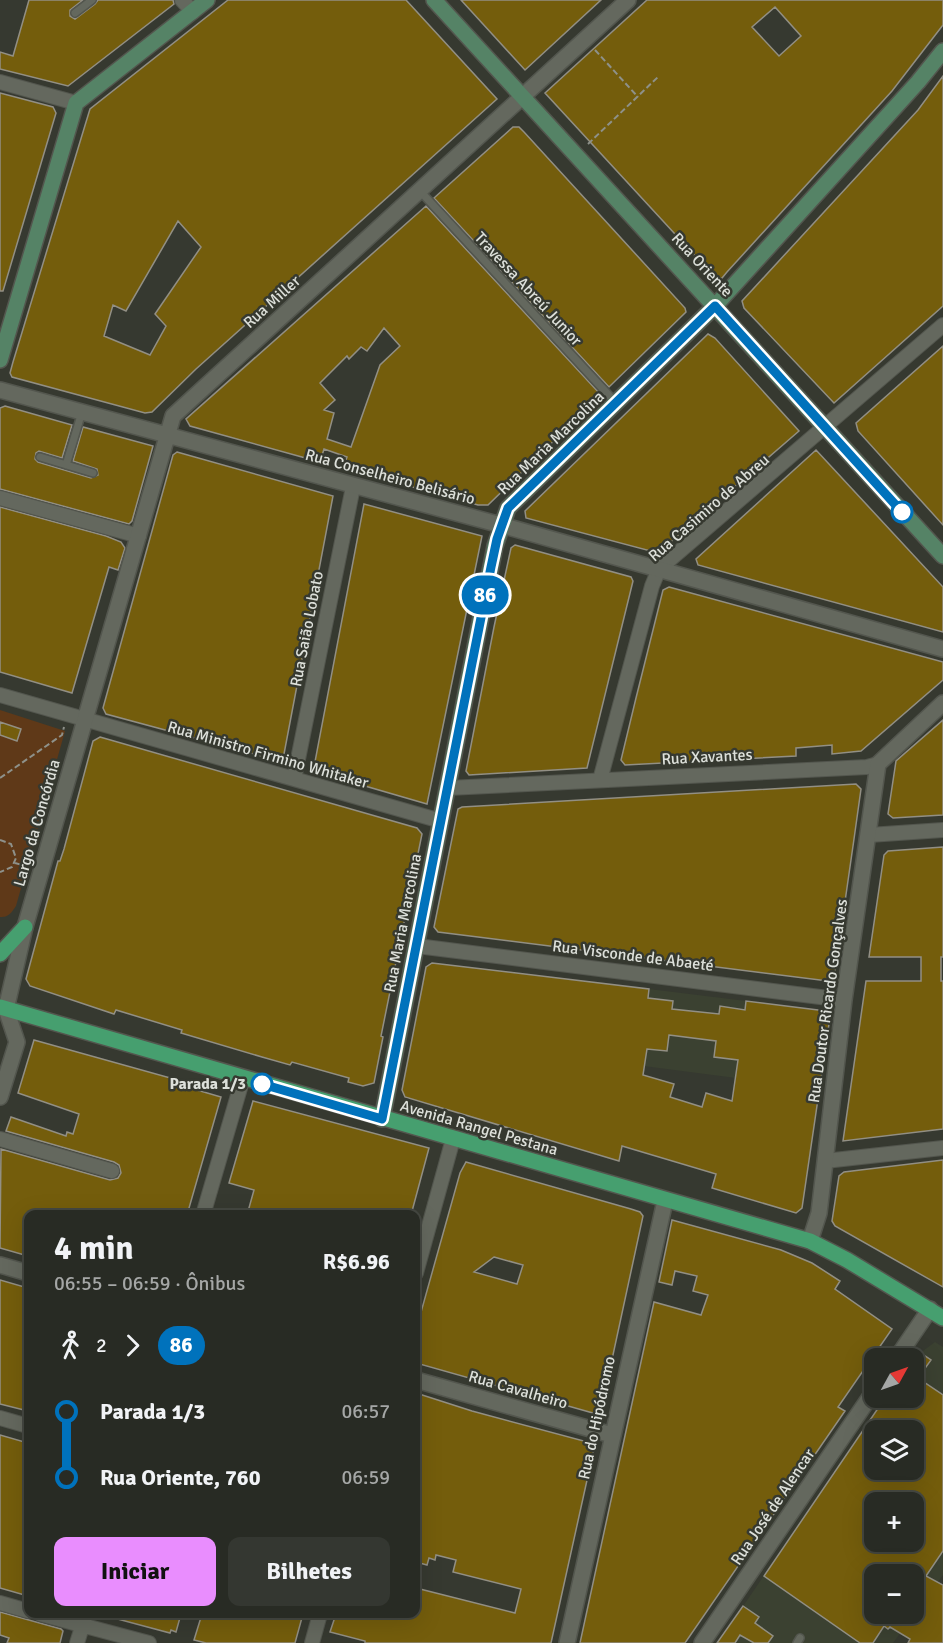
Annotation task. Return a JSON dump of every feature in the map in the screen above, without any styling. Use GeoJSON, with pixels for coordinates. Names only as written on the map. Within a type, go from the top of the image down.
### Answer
{"type":"FeatureCollection","features":[{"type":"Feature","properties":{"kind":"main road"},"geometry":{"type":"LineString","coordinates":[[0,360],[76,103],[207,0]]}},
{"type":"Feature","properties":{"kind":"main road","name":"Rua Oriente"},"geometry":{"type":"LineString","coordinates":[[434,0],[943,556]]}},
{"type":"Feature","properties":{"kind":"main road","name":"Rua Maria Marcolina"},"geometry":{"type":"LineString","coordinates":[[382,1119],[491,567],[501,525],[508,508],[715,306],[918,82],[943,51]]}},
{"type":"Feature","properties":{"kind":"main road"},"geometry":{"type":"LineString","coordinates":[[0,954],[25,927]]}},
{"type":"Feature","properties":{"kind":"main road","name":"Avenida Rangel Pestana"},"geometry":{"type":"LineString","coordinates":[[2,1004],[382,1119],[810,1241],[847,1260],[936,1313]]}},
{"type":"Feature","properties":{"kind":"street"},"geometry":{"type":"LineString","coordinates":[[182,0],[192,12]]}},
{"type":"Feature","properties":{"kind":"street","name":"Rua Miller"},"geometry":{"type":"LineString","coordinates":[[86,720],[176,413],[628,0]]}},
{"type":"Feature","properties":{"kind":"street"},"geometry":{"type":"LineString","coordinates":[[0,82],[76,103]]}},
{"type":"Feature","properties":{"kind":"street","name":"Rua Casimiro de Abreu"},"geometry":{"type":"LineString","coordinates":[[600,780],[652,586],[659,569],[943,325]]}},
{"type":"Feature","properties":{"kind":"street","name":"Rua Conselheiro Belisário"},"geometry":{"type":"LineString","coordinates":[[0,390],[353,487],[501,525],[943,649]]}},
{"type":"Feature","properties":{"kind":"street","name":"Rua Saião Lobato"},"geometry":{"type":"LineString","coordinates":[[294,779],[353,487]]}},
{"type":"Feature","properties":{"kind":"street"},"geometry":{"type":"LineString","coordinates":[[0,498],[139,536]]}},
{"type":"Feature","properties":{"kind":"street"},"geometry":{"type":"LineString","coordinates":[[0,695],[86,720]]}},
{"type":"Feature","properties":{"kind":"street"},"geometry":{"type":"LineString","coordinates":[[878,764],[943,703]]}},
{"type":"Feature","properties":{"kind":"street","name":"Rua Ministro Firmino Whitaker"},"geometry":{"type":"LineString","coordinates":[[86,720],[441,821]]}},
{"type":"Feature","properties":{"kind":"street","name":"Largo da Concórdia"},"geometry":{"type":"LineString","coordinates":[[2,1004],[86,720]]}},
{"type":"Feature","properties":{"kind":"street","name":"Rua Xavantes"},"geometry":{"type":"LineString","coordinates":[[448,788],[867,767],[878,764]]}},
{"type":"Feature","properties":{"kind":"street","name":"Rua Doutor Ricardo Gonçalves"},"geometry":{"type":"LineString","coordinates":[[810,1241],[819,1213],[844,1000],[878,764]]}},
{"type":"Feature","properties":{"kind":"street"},"geometry":{"type":"LineString","coordinates":[[869,835],[943,830]]}},
{"type":"Feature","properties":{"kind":"street","name":"Rua Visconde de Abaeté"},"geometry":{"type":"LineString","coordinates":[[417,946],[844,1000]]}},
{"type":"Feature","properties":{"kind":"street"},"geometry":{"type":"LineString","coordinates":[[0,1097],[17,1042],[2,1004]]}},
{"type":"Feature","properties":{"kind":"street"},"geometry":{"type":"LineString","coordinates":[[204,1210],[243,1078]]}},
{"type":"Feature","properties":{"kind":"street"},"geometry":{"type":"LineString","coordinates":[[0,1139],[112,1171]]}},
{"type":"Feature","properties":{"kind":"street"},"geometry":{"type":"LineString","coordinates":[[420,1259],[453,1139]]}},
{"type":"Feature","properties":{"kind":"street"},"geometry":{"type":"LineString","coordinates":[[825,1161],[943,1148]]}},
{"type":"Feature","properties":{"kind":"street","name":"Rua do Hipódromo"},"geometry":{"type":"LineString","coordinates":[[567,1643],[665,1201]]}},
{"type":"Feature","properties":{"kind":"street"},"geometry":{"type":"LineString","coordinates":[[0,1265],[24,1272]]}},
{"type":"Feature","properties":{"kind":"street"},"geometry":{"type":"LineString","coordinates":[[906,1348],[936,1313]]}},
{"type":"Feature","properties":{"kind":"street","name":"Rua Cavalheiro"},"geometry":{"type":"LineString","coordinates":[[420,1381],[612,1435]]}},
{"type":"Feature","properties":{"kind":"street","name":"Rua José de Alencar"},"geometry":{"type":"LineString","coordinates":[[702,1643],[864,1406]]}},
{"type":"Feature","properties":{"kind":"street"},"geometry":{"type":"LineString","coordinates":[[0,1418],[24,1425]]}},
{"type":"Feature","properties":{"kind":"street"},"geometry":{"type":"LineString","coordinates":[[0,1603],[24,1610]]}},
{"type":"Feature","properties":{"kind":"street"},"geometry":{"type":"LineString","coordinates":[[312,1643],[319,1618]]}},
{"type":"Feature","properties":{"kind":"street"},"geometry":{"type":"LineString","coordinates":[[77,1643],[84,1620],[149,1643]]}},
{"type":"Feature","properties":{"kind":"lane"},"geometry":{"type":"LineString","coordinates":[[75,13],[92,0]]}},
{"type":"Feature","properties":{"kind":"lane","name":"Travessa Abreú Junior"},"geometry":{"type":"LineString","coordinates":[[420,191],[616,404]]}},
{"type":"Feature","properties":{"kind":"lane"},"geometry":{"type":"LineString","coordinates":[[66,465],[82,412]]}},
{"type":"Feature","properties":{"kind":"lane"},"geometry":{"type":"LineString","coordinates":[[40,457],[93,473]]}},
{"type":"Feature","properties":{"kind":"path"},"geometry":{"type":"LineString","coordinates":[[591,46],[638,97]]}},
{"type":"Feature","properties":{"kind":"path"},"geometry":{"type":"LineString","coordinates":[[588,144],[660,76]]}},
{"type":"Feature","properties":{"kind":"path"},"geometry":{"type":"LineString","coordinates":[[0,778],[62,735],[64,726]]}},
{"type":"Feature","properties":{"kind":"path"},"geometry":{"type":"LineString","coordinates":[[0,840],[6,841],[14,848],[16,858],[15,863],[8,870],[0,872]]}},
{"type":"Feature","properties":{"kind":"path"},"geometry":{"type":"LineString","coordinates":[[15,863],[31,868]]}},
{"type":"Feature","properties":{"kind":"shaded area"},"geometry":{"type":"Polygon","coordinates":[[[0,710],[65,731],[16,906],[5,917],[0,917],[0,710]]]}},
{"type":"Feature","properties":{"kind":"shaded area"},"geometry":{"type":"Polygon","coordinates":[[[649,989],[746,1001],[736,1078],[636,1065],[649,989]]]}},
{"type":"Feature","properties":{"kind":"shaded area"},"geometry":{"type":"Polygon","coordinates":[[[935,1342],[943,1347],[943,1575],[924,1601],[924,1564],[864,1564],[864,1624],[907,1624],[893,1643],[718,1643],[864,1429],[864,1480],[924,1480],[924,1420],[870,1420],[878,1408],[924,1408],[924,1350],[935,1342]]]}},
{"type":"Feature","properties":{"kind":"building"},"geometry":{"type":"Polygon","coordinates":[[[29,0],[83,0],[70,10],[70,16],[75,19],[98,0],[173,0],[174,4],[68,86],[0,69],[0,52],[13,56],[29,0]]]}},
{"type":"Feature","properties":{"kind":"building"},"geometry":{"type":"Polygon","coordinates":[[[228,0],[406,0],[497,99],[196,369],[152,412],[145,413],[12,377],[10,373],[90,109],[228,0]],[[178,221],[126,311],[113,305],[104,336],[150,355],[166,326],[155,314],[201,247],[178,221]]]}},
{"type":"Feature","properties":{"kind":"building"},"geometry":{"type":"Polygon","coordinates":[[[461,0],[601,0],[525,70],[461,0]]]}},
{"type":"Feature","properties":{"kind":"building"},"geometry":{"type":"Polygon","coordinates":[[[647,0],[943,0],[943,25],[892,91],[719,279],[545,93],[647,0]],[[775,7],[752,27],[779,56],[801,36],[775,7]]]}},
{"type":"Feature","properties":{"kind":"building"},"geometry":{"type":"Polygon","coordinates":[[[943,76],[943,306],[834,403],[744,308],[742,301],[918,110],[943,76]]]}},
{"type":"Feature","properties":{"kind":"building"},"geometry":{"type":"Polygon","coordinates":[[[0,93],[53,107],[56,113],[3,291],[0,291],[0,93]]]}},
{"type":"Feature","properties":{"kind":"building"},"geometry":{"type":"Polygon","coordinates":[[[513,127],[519,127],[524,132],[685,308],[686,312],[609,387],[434,198],[513,127]]]}},
{"type":"Feature","properties":{"kind":"building"},"geometry":{"type":"Polygon","coordinates":[[[426,206],[601,395],[488,505],[478,505],[343,468],[347,457],[324,449],[320,462],[190,426],[186,419],[426,206]],[[384,328],[367,351],[361,347],[349,359],[347,356],[320,383],[335,400],[324,410],[334,413],[327,439],[351,447],[380,365],[400,346],[384,328]]]}},
{"type":"Feature","properties":{"kind":"building"},"geometry":{"type":"Polygon","coordinates":[[[708,334],[715,338],[799,431],[658,553],[526,518],[525,511],[708,334]]]}},
{"type":"Feature","properties":{"kind":"building"},"geometry":{"type":"Polygon","coordinates":[[[943,346],[943,525],[858,431],[856,423],[943,346]]]}},
{"type":"Feature","properties":{"kind":"building"},"geometry":{"type":"Polygon","coordinates":[[[5,406],[72,425],[62,458],[39,451],[35,459],[38,462],[91,478],[98,475],[97,469],[73,461],[83,427],[153,446],[132,521],[129,524],[0,489],[0,408],[5,406]]]}},
{"type":"Feature","properties":{"kind":"building"},"geometry":{"type":"Polygon","coordinates":[[[816,450],[943,587],[943,632],[698,565],[696,559],[816,450]]]}},
{"type":"Feature","properties":{"kind":"building"},"geometry":{"type":"Polygon","coordinates":[[[177,452],[333,496],[284,754],[276,760],[106,714],[103,708],[173,455],[177,452]]]}},
{"type":"Feature","properties":{"kind":"building"},"geometry":{"type":"Polygon","coordinates":[[[364,504],[482,536],[427,804],[317,772],[314,767],[364,504]]]}},
{"type":"Feature","properties":{"kind":"building"},"geometry":{"type":"Polygon","coordinates":[[[0,507],[106,536],[121,542],[125,548],[118,570],[109,567],[72,693],[0,672],[0,507]]]}},
{"type":"Feature","properties":{"kind":"building"},"geometry":{"type":"Polygon","coordinates":[[[515,545],[631,577],[633,581],[587,768],[469,775],[466,771],[494,627],[511,548],[515,545]]]}},
{"type":"Feature","properties":{"kind":"building"},"geometry":{"type":"Polygon","coordinates":[[[669,587],[943,662],[943,680],[861,751],[832,754],[832,745],[796,748],[796,756],[625,765],[621,760],[636,698],[663,590],[669,587]]]}},
{"type":"Feature","properties":{"kind":"building"},"geometry":{"type":"Polygon","coordinates":[[[943,720],[943,815],[893,818],[888,814],[896,761],[943,720]]]}},
{"type":"Feature","properties":{"kind":"building"},"geometry":{"type":"Polygon","coordinates":[[[0,722],[21,729],[17,741],[0,735],[0,722]]]}},
{"type":"Feature","properties":{"kind":"building"},"geometry":{"type":"Polygon","coordinates":[[[100,737],[417,828],[422,834],[381,1036],[383,1037],[374,1083],[363,1086],[348,1082],[349,1078],[292,1062],[290,1065],[262,1057],[181,1033],[182,1030],[116,1010],[114,1014],[30,986],[26,979],[58,861],[64,849],[93,741],[100,737]]]}},
{"type":"Feature","properties":{"kind":"building"},"geometry":{"type":"Polygon","coordinates":[[[856,784],[861,789],[854,839],[834,978],[828,981],[438,932],[434,927],[458,809],[462,807],[856,784]]]}},
{"type":"Feature","properties":{"kind":"building"},"geometry":{"type":"Polygon","coordinates":[[[943,847],[941,981],[943,981],[943,1129],[843,1141],[866,981],[921,981],[921,957],[869,957],[884,855],[888,851],[943,847]]]}},
{"type":"Feature","properties":{"kind":"building"},"geometry":{"type":"Polygon","coordinates":[[[432,963],[649,989],[648,998],[673,1001],[672,1009],[719,1014],[720,1006],[745,1010],[746,1001],[826,1011],[830,1017],[802,1208],[796,1213],[712,1188],[716,1174],[622,1146],[619,1161],[405,1097],[402,1090],[426,967],[432,963]],[[669,1035],[667,1051],[647,1049],[643,1075],[674,1084],[670,1097],[702,1107],[706,1093],[732,1101],[738,1060],[714,1057],[716,1041],[669,1035]]]}},
{"type":"Feature","properties":{"kind":"building"},"geometry":{"type":"Polygon","coordinates":[[[34,1040],[174,1079],[173,1083],[221,1097],[188,1210],[24,1210],[24,1255],[0,1248],[1,1149],[110,1180],[118,1178],[121,1173],[119,1165],[114,1162],[6,1131],[11,1117],[66,1136],[67,1132],[73,1134],[79,1114],[18,1093],[34,1040]]]}},
{"type":"Feature","properties":{"kind":"building"},"geometry":{"type":"Polygon","coordinates":[[[253,1101],[429,1148],[412,1210],[248,1210],[254,1190],[229,1183],[253,1101]]]}},
{"type":"Feature","properties":{"kind":"building"},"geometry":{"type":"Polygon","coordinates":[[[943,1160],[943,1287],[835,1226],[832,1221],[839,1176],[844,1172],[943,1160]]]}},
{"type":"Feature","properties":{"kind":"building"},"geometry":{"type":"Polygon","coordinates":[[[466,1162],[631,1209],[640,1212],[643,1216],[600,1415],[420,1364],[420,1316],[460,1173],[466,1162]],[[494,1257],[474,1272],[517,1284],[523,1265],[494,1257]]]}},
{"type":"Feature","properties":{"kind":"building"},"geometry":{"type":"Polygon","coordinates":[[[672,1220],[781,1250],[812,1263],[840,1281],[835,1289],[892,1329],[879,1348],[864,1348],[864,1369],[838,1407],[845,1411],[685,1643],[580,1643],[654,1302],[701,1315],[708,1295],[693,1291],[697,1276],[675,1271],[672,1285],[659,1282],[672,1220]]]}},
{"type":"Feature","properties":{"kind":"building"},"geometry":{"type":"Polygon","coordinates":[[[0,1280],[24,1287],[24,1410],[0,1404],[0,1280]]]}},
{"type":"Feature","properties":{"kind":"building"},"geometry":{"type":"Polygon","coordinates":[[[924,1355],[931,1360],[924,1370],[924,1355]]]}},
{"type":"Feature","properties":{"kind":"building"},"geometry":{"type":"Polygon","coordinates":[[[924,1382],[943,1395],[943,1551],[926,1576],[943,1585],[943,1643],[908,1643],[910,1639],[884,1626],[873,1643],[860,1643],[764,1576],[864,1429],[864,1480],[924,1480],[924,1420],[870,1420],[878,1408],[924,1408],[924,1382]]]}},
{"type":"Feature","properties":{"kind":"building"},"geometry":{"type":"Polygon","coordinates":[[[420,1394],[472,1411],[595,1444],[551,1643],[365,1643],[365,1641],[330,1632],[335,1618],[420,1618],[420,1589],[515,1613],[521,1589],[453,1572],[456,1560],[436,1555],[435,1560],[429,1558],[427,1565],[420,1563],[420,1394]]]}},
{"type":"Feature","properties":{"kind":"building"},"geometry":{"type":"Polygon","coordinates":[[[0,1435],[24,1442],[24,1595],[0,1588],[0,1435]]]}},
{"type":"Feature","properties":{"kind":"building"},"geometry":{"type":"Polygon","coordinates":[[[743,1606],[759,1617],[755,1623],[773,1636],[768,1643],[754,1643],[740,1635],[735,1643],[717,1643],[743,1606]]]}},
{"type":"Feature","properties":{"kind":"building"},"geometry":{"type":"Polygon","coordinates":[[[0,1612],[61,1629],[63,1631],[60,1643],[7,1643],[9,1638],[0,1635],[0,1612]]]}},
{"type":"Feature","properties":{"kind":"building"},"geometry":{"type":"Polygon","coordinates":[[[114,1618],[180,1618],[176,1632],[171,1630],[170,1633],[114,1618]]]}},
{"type":"Feature","properties":{"kind":"building"},"geometry":{"type":"Polygon","coordinates":[[[201,1618],[302,1618],[295,1643],[206,1643],[194,1640],[201,1618]]]}},
{"type":"Feature","properties":{"kind":"bus line","name":"86"},"geometry":{"type":"LineString","coordinates":[[262,1084],[382,1119],[501,525],[508,508],[715,306],[902,512]]}},
{"type":"Feature","properties":{"kind":"place","name":"Parada 1/3"},"geometry":{"type":"Point","coordinates":[262,1084]}}]}
